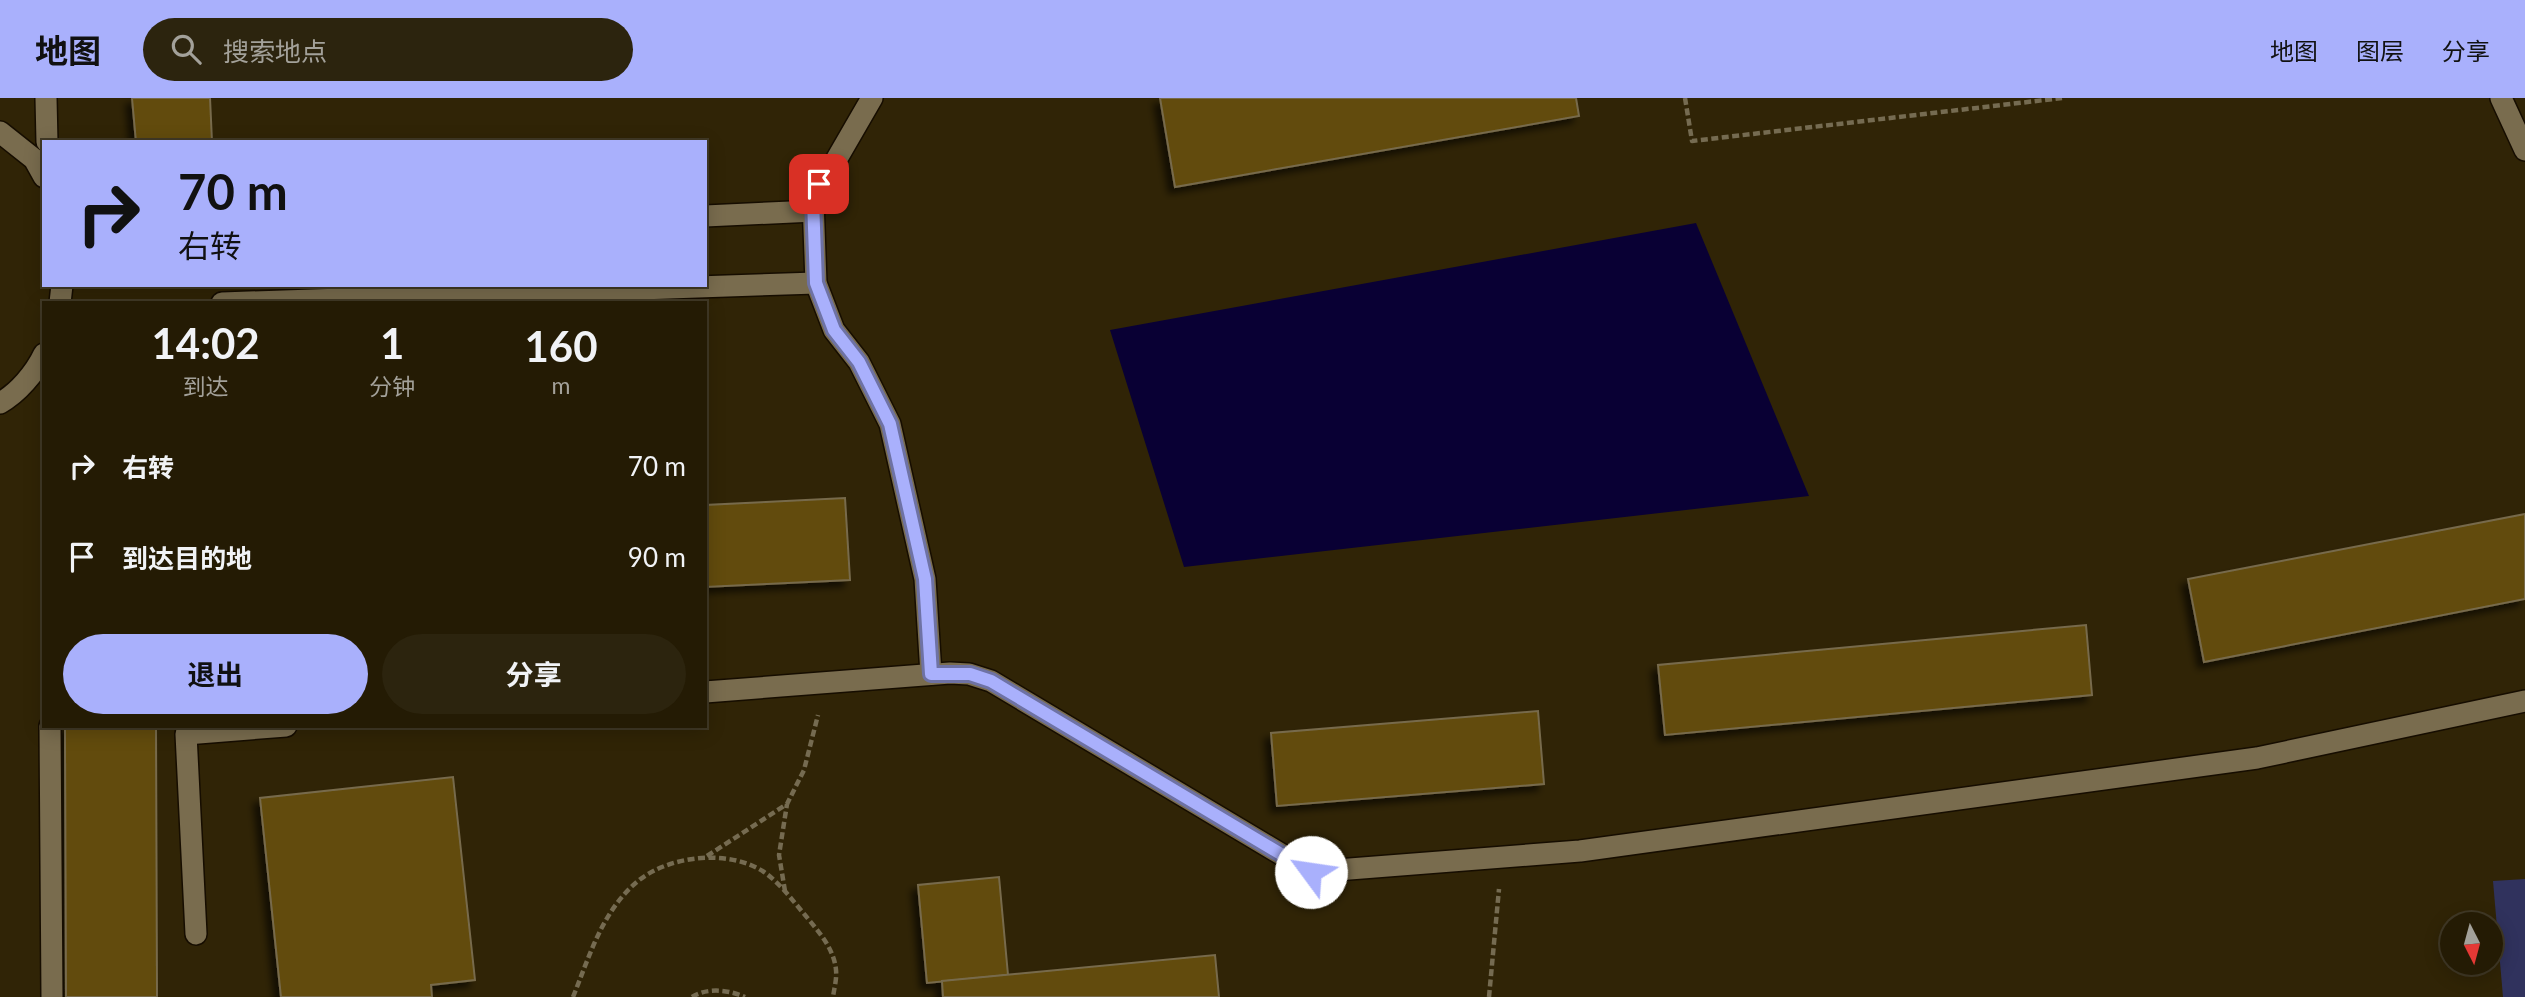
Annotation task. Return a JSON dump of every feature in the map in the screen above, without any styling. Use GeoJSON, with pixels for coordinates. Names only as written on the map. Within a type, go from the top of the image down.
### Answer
{"type":"FeatureCollection","features":[{"type":"Feature","properties":{"kind":"lane"},"geometry":{"type":"LineString","coordinates":[[46,98],[47,140]]}},
{"type":"Feature","properties":{"kind":"lane"},"geometry":{"type":"LineString","coordinates":[[872,98],[819,184],[813,200],[816,283],[834,330],[859,362],[890,424],[925,579],[931,674]]}},
{"type":"Feature","properties":{"kind":"lane"},"geometry":{"type":"LineString","coordinates":[[2501,98],[2525,150]]}},
{"type":"Feature","properties":{"kind":"lane"},"geometry":{"type":"LineString","coordinates":[[0,132],[34,159],[42,173]]}},
{"type":"Feature","properties":{"kind":"lane"},"geometry":{"type":"LineString","coordinates":[[707,216],[814,211]]}},
{"type":"Feature","properties":{"kind":"lane"},"geometry":{"type":"LineString","coordinates":[[707,287],[816,283]]}},
{"type":"Feature","properties":{"kind":"lane"},"geometry":{"type":"LineString","coordinates":[[281,301],[697,287]]}},
{"type":"Feature","properties":{"kind":"lane"},"geometry":{"type":"LineString","coordinates":[[0,403],[10,398],[38,367],[42,358]]}},
{"type":"Feature","properties":{"kind":"lane"},"geometry":{"type":"LineString","coordinates":[[707,692],[931,674],[970,674],[991,681],[1311,872],[1580,851],[2257,758],[2525,701]]}},
{"type":"Feature","properties":{"kind":"lane"},"geometry":{"type":"LineString","coordinates":[[50,728],[52,997]]}},
{"type":"Feature","properties":{"kind":"lane"},"geometry":{"type":"LineString","coordinates":[[196,934],[186,734],[261,728]]}},
{"type":"Feature","properties":{"kind":"path"},"geometry":{"type":"LineString","coordinates":[[1685,98],[1692,141],[2062,98]]}},
{"type":"Feature","properties":{"kind":"path"},"geometry":{"type":"LineString","coordinates":[[785,891],[779,855],[787,804],[804,770],[814,736],[821,683]]}},
{"type":"Feature","properties":{"kind":"path"},"geometry":{"type":"LineString","coordinates":[[574,997],[593,943],[612,908],[639,880],[683,861],[707,856],[787,804]]}},
{"type":"Feature","properties":{"kind":"path"},"geometry":{"type":"LineString","coordinates":[[707,856],[764,872],[785,891],[829,947],[836,970],[833,997]]}},
{"type":"Feature","properties":{"kind":"path"},"geometry":{"type":"LineString","coordinates":[[1489,997],[1501,857]]}},
{"type":"Feature","properties":{"kind":"path"},"geometry":{"type":"LineString","coordinates":[[692,997],[722,991],[745,997]]}},
{"type":"Feature","properties":{"kind":"shaded area"},"geometry":{"type":"Polygon","coordinates":[[[1696,223],[1809,496],[1184,567],[1110,330],[1696,223]]]}},
{"type":"Feature","properties":{"kind":"shaded area"},"geometry":{"type":"Polygon","coordinates":[[[2525,879],[2525,997],[2503,997],[2503,912],[2496,912],[2493,881],[2525,879]]]}},
{"type":"Feature","properties":{"kind":"building"},"geometry":{"type":"Polygon","coordinates":[[[132,98],[210,98],[212,140],[136,140],[132,98]]]}},
{"type":"Feature","properties":{"kind":"building"},"geometry":{"type":"Polygon","coordinates":[[[1160,98],[1576,98],[1579,116],[1175,187],[1160,98]]]}},
{"type":"Feature","properties":{"kind":"building"},"geometry":{"type":"Polygon","coordinates":[[[845,498],[850,580],[707,587],[707,505],[845,498]]]}},
{"type":"Feature","properties":{"kind":"building"},"geometry":{"type":"Polygon","coordinates":[[[2525,514],[2525,599],[2204,662],[2188,579],[2525,514]]]}},
{"type":"Feature","properties":{"kind":"building"},"geometry":{"type":"Polygon","coordinates":[[[2086,625],[2092,695],[1665,735],[1658,665],[2086,625]]]}},
{"type":"Feature","properties":{"kind":"building"},"geometry":{"type":"Polygon","coordinates":[[[1538,711],[1544,784],[1277,806],[1271,733],[1538,711]]]}},
{"type":"Feature","properties":{"kind":"building"},"geometry":{"type":"Polygon","coordinates":[[[65,728],[156,728],[157,997],[66,997],[65,728]]]}},
{"type":"Feature","properties":{"kind":"building"},"geometry":{"type":"Polygon","coordinates":[[[453,777],[475,980],[431,985],[432,997],[281,997],[260,798],[453,777]]]}},
{"type":"Feature","properties":{"kind":"building"},"geometry":{"type":"Polygon","coordinates":[[[999,877],[1008,975],[927,983],[918,885],[999,877]]]}},
{"type":"Feature","properties":{"kind":"building"},"geometry":{"type":"Polygon","coordinates":[[[1215,955],[1219,997],[943,997],[942,981],[1215,955]]]}},
{"type":"Feature","properties":{"kind":"route"},"geometry":{"type":"LineString","coordinates":[[819,184],[813,200],[816,283],[834,330],[859,362],[890,424],[925,579],[931,674],[970,674],[991,681],[1311,872]]}}]}
